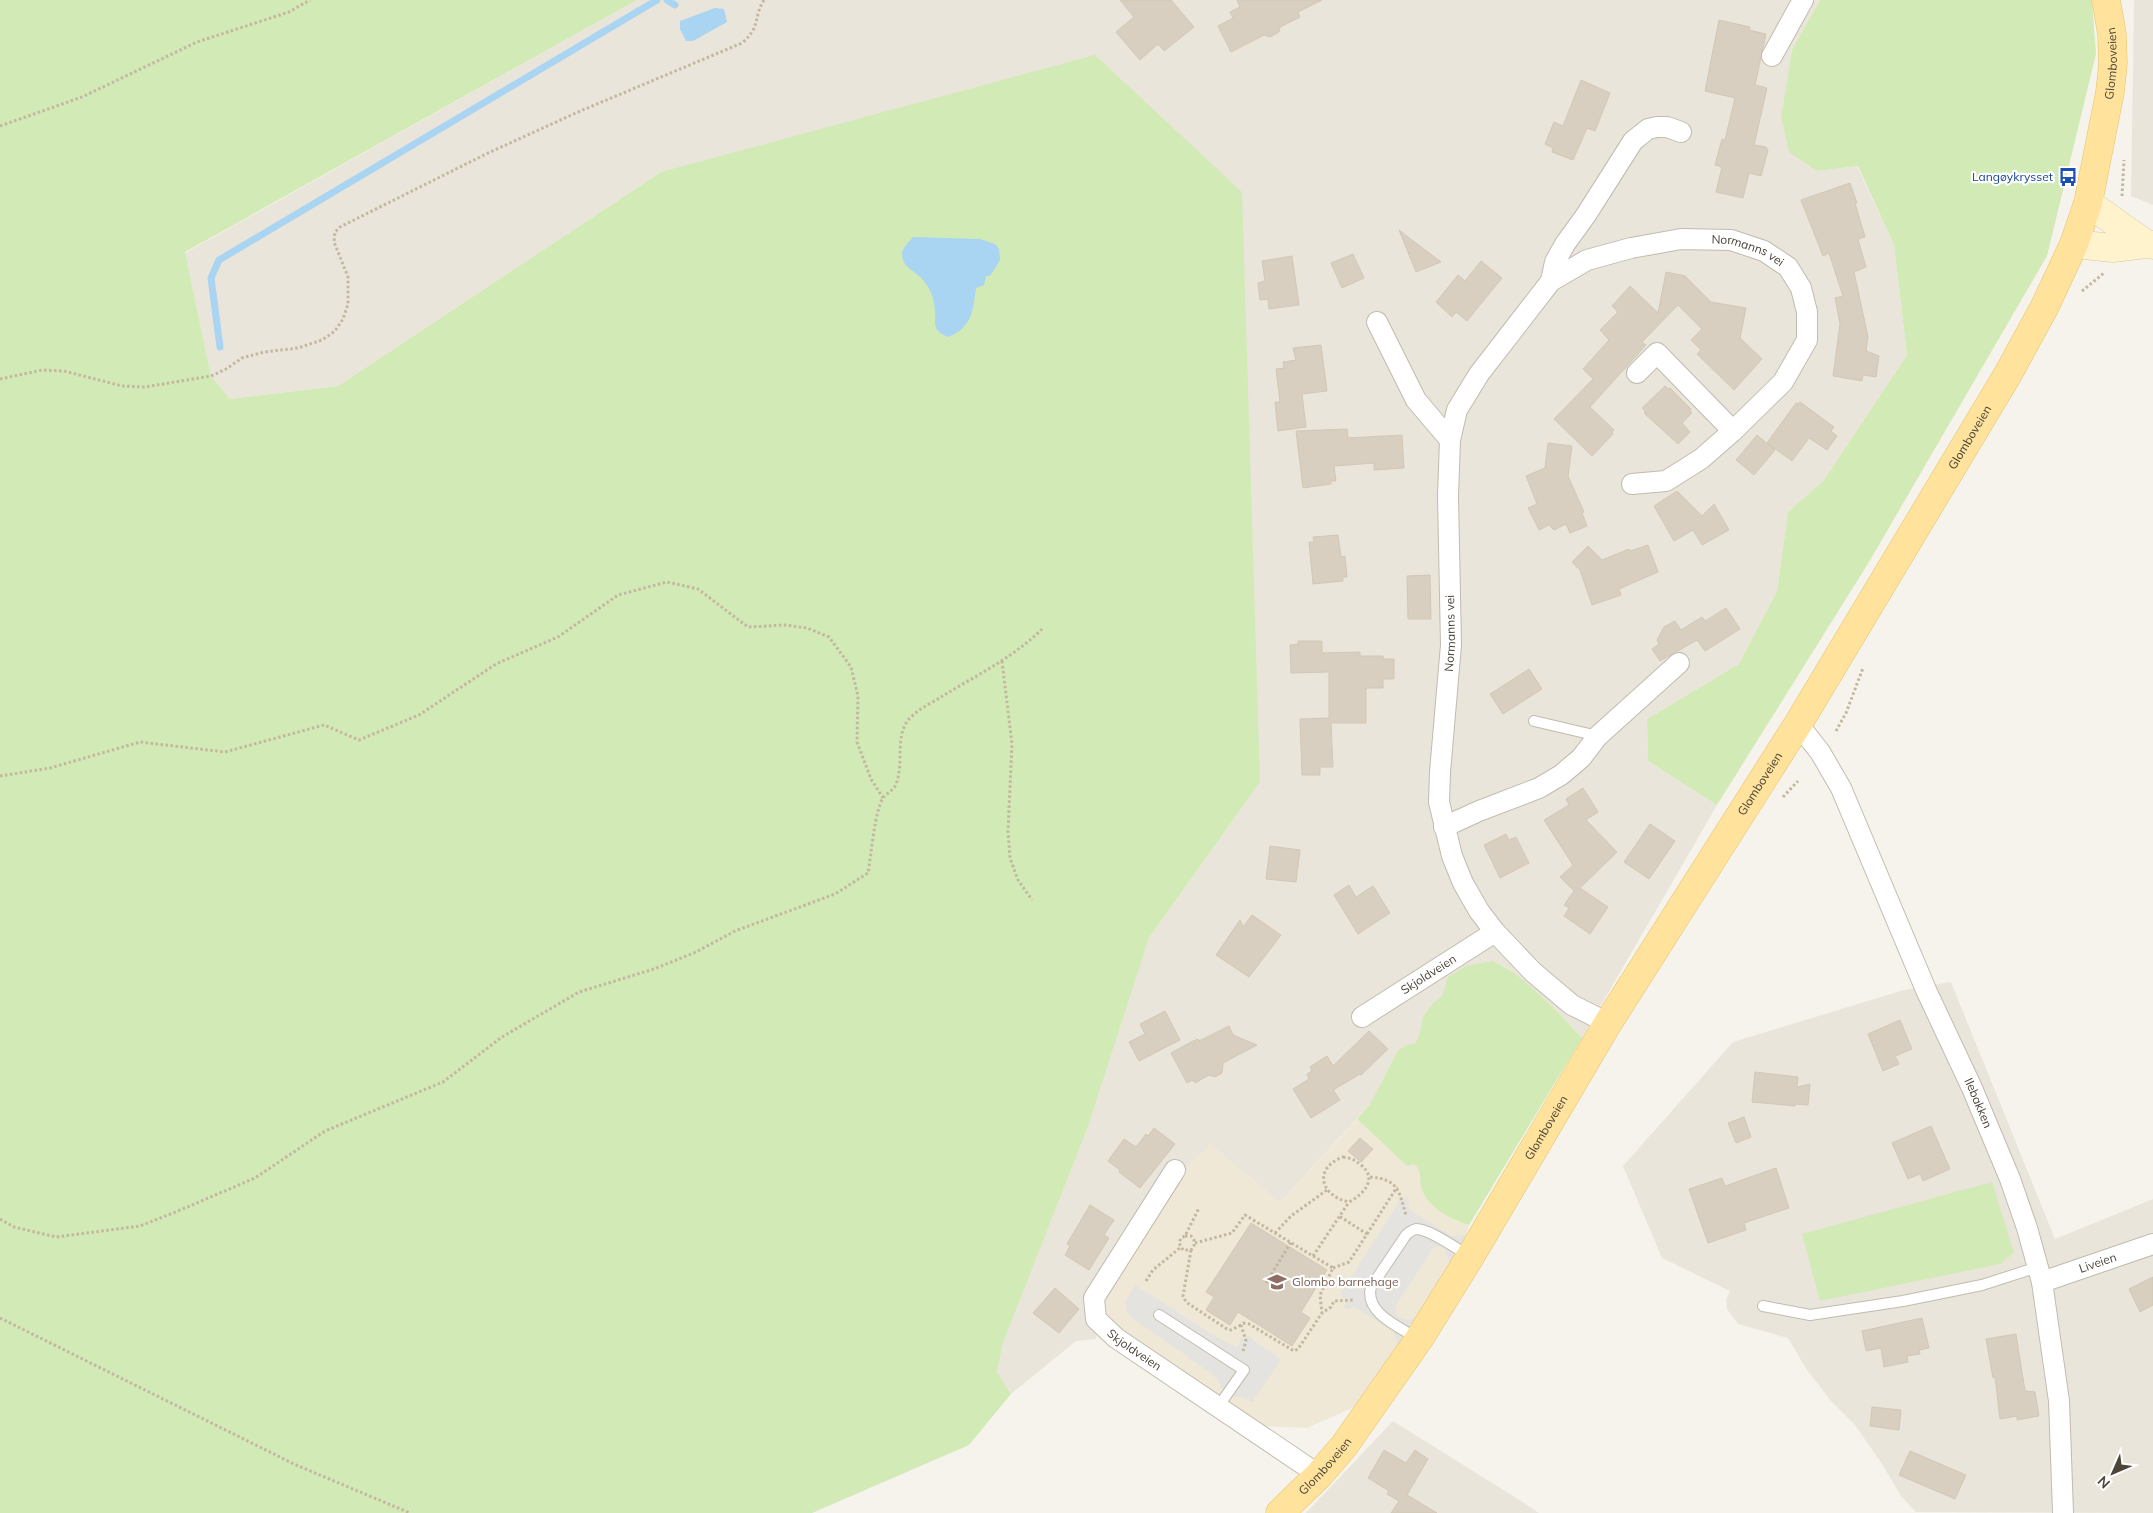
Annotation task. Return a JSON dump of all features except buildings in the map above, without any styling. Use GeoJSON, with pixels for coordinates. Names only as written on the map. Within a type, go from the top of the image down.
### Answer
{"type":"FeatureCollection","features":[{"type":"Feature","properties":{"kind":"main road","name":"Glomboveien"},"geometry":{"type":"LineString","coordinates":[[1280,1513],[1319,1475],[1344,1446],[1419,1339],[1470,1257],[1608,1023],[1798,724],[2008,374],[2044,308],[2074,244],[2088,203],[2110,92],[2113,64],[2112,34],[2106,0]]}},
{"type":"Feature","properties":{"kind":"main road"},"geometry":{"type":"LineString","coordinates":[[2088,203],[2150,245]]}},
{"type":"Feature","properties":{"kind":"main road"},"geometry":{"type":"LineString","coordinates":[[2074,244],[2113,248],[2150,245]]}},
{"type":"Feature","properties":{"kind":"street"},"geometry":{"type":"LineString","coordinates":[[1772,56],[1803,0]]}},
{"type":"Feature","properties":{"kind":"street","name":"Normanns vei"},"geometry":{"type":"LineString","coordinates":[[1551,281],[1555,262],[1565,244],[1586,215],[1632,141],[1648,129],[1657,127],[1667,127],[1681,132]]}},
{"type":"Feature","properties":{"kind":"street","name":"Normanns vei"},"geometry":{"type":"LineString","coordinates":[[1608,1023],[1572,1005],[1533,972],[1495,932],[1463,883],[1452,856],[1444,827],[1440,802],[1440,772],[1451,645],[1448,496],[1450,440],[1457,410],[1479,374],[1551,281],[1587,260],[1631,248],[1682,239],[1731,240],[1764,251],[1788,267],[1801,288],[1807,312],[1807,340],[1783,382],[1701,459],[1666,482],[1632,484]]}},
{"type":"Feature","properties":{"kind":"street"},"geometry":{"type":"LineString","coordinates":[[1377,322],[1416,400],[1450,440]]}},
{"type":"Feature","properties":{"kind":"street"},"geometry":{"type":"LineString","coordinates":[[1637,373],[1657,353],[1733,431]]}},
{"type":"Feature","properties":{"kind":"street"},"geometry":{"type":"LineString","coordinates":[[1444,827],[1479,811],[1539,788],[1561,775],[1581,758],[1598,736],[1680,663]]}},
{"type":"Feature","properties":{"kind":"street","name":"Ilebakken"},"geometry":{"type":"LineString","coordinates":[[1798,724],[1820,752],[1841,788],[1926,990],[1972,1088],[2010,1179],[2040,1274],[2059,1401],[2063,1513]]}},
{"type":"Feature","properties":{"kind":"street","name":"Skjoldveien"},"geometry":{"type":"LineString","coordinates":[[1362,1017],[1495,932]]}},
{"type":"Feature","properties":{"kind":"street","name":"Skjoldveien"},"geometry":{"type":"LineString","coordinates":[[1175,1170],[1094,1298],[1096,1319],[1116,1338],[1319,1475]]}},
{"type":"Feature","properties":{"kind":"street","name":"Liveien"},"geometry":{"type":"LineString","coordinates":[[2040,1274],[2153,1244]]}},
{"type":"Feature","properties":{"kind":"lane"},"geometry":{"type":"LineString","coordinates":[[1534,721],[1598,736]]}},
{"type":"Feature","properties":{"kind":"lane"},"geometry":{"type":"LineString","coordinates":[[1419,1339],[1383,1316],[1372,1305],[1369,1296],[1371,1287],[1411,1230],[1418,1229],[1429,1233],[1470,1257]]}},
{"type":"Feature","properties":{"kind":"lane"},"geometry":{"type":"LineString","coordinates":[[1763,1306],[1810,1315],[1903,1302],[2040,1274]]}},
{"type":"Feature","properties":{"kind":"lane"},"geometry":{"type":"LineString","coordinates":[[1160,1315],[1244,1370],[1218,1407]]}},
{"type":"Feature","properties":{"kind":"path"},"geometry":{"type":"LineString","coordinates":[[0,126],[82,97],[197,42],[289,12],[310,0]]}},
{"type":"Feature","properties":{"kind":"path"},"geometry":{"type":"LineString","coordinates":[[0,379],[42,370],[64,371],[122,386],[145,387],[211,376],[226,370],[242,358],[264,352],[298,348],[322,340],[335,331],[343,319],[348,304],[348,277],[334,242],[336,232],[340,227],[486,154],[578,112],[742,43],[752,35],[760,7],[764,0]]}},
{"type":"Feature","properties":{"kind":"path"},"geometry":{"type":"LineString","coordinates":[[0,776],[50,768],[140,742],[225,752],[324,725],[359,740],[419,715],[496,664],[558,637],[618,595],[668,582],[698,589],[748,627],[785,625],[807,628],[828,637],[851,667],[858,696],[857,742],[871,779],[883,798]]}},
{"type":"Feature","properties":{"kind":"path"},"geometry":{"type":"LineString","coordinates":[[0,1219],[14,1227],[56,1237],[140,1226],[255,1178],[325,1131],[443,1082],[502,1037],[578,992],[654,969],[696,952],[735,931],[835,894],[868,873],[877,820],[883,798],[896,786],[900,767],[901,730],[912,716],[1002,661],[1027,644],[1042,629]]}},
{"type":"Feature","properties":{"kind":"path"},"geometry":{"type":"LineString","coordinates":[[1002,661],[1012,744],[1008,831],[1010,858],[1018,880],[1032,900]]}},
{"type":"Feature","properties":{"kind":"path"},"geometry":{"type":"LineString","coordinates":[[1836,731],[1846,713]]}},
{"type":"Feature","properties":{"kind":"path"},"geometry":{"type":"LineString","coordinates":[[1313,1256],[1348,1202],[1363,1192],[1368,1184],[1370,1177],[1366,1170],[1351,1158],[1343,1157],[1335,1160],[1328,1166],[1324,1174],[1324,1182],[1327,1190],[1333,1197],[1348,1202]]}},
{"type":"Feature","properties":{"kind":"path"},"geometry":{"type":"LineString","coordinates":[[1370,1177],[1388,1181],[1397,1187],[1411,1230]]}},
{"type":"Feature","properties":{"kind":"path"},"geometry":{"type":"LineString","coordinates":[[1322,1313],[1320,1295],[1333,1268],[1349,1262],[1397,1187]]}},
{"type":"Feature","properties":{"kind":"path"},"geometry":{"type":"LineString","coordinates":[[1275,1233],[1291,1216],[1327,1190]]}},
{"type":"Feature","properties":{"kind":"path"},"geometry":{"type":"LineString","coordinates":[[1180,1247],[1181,1238],[1185,1236],[1199,1208]]}},
{"type":"Feature","properties":{"kind":"path"},"geometry":{"type":"LineString","coordinates":[[1333,1268],[1245,1215],[1232,1232],[1195,1243],[1191,1250],[1183,1296],[1186,1302],[1227,1329],[1231,1330],[1241,1325],[1249,1324],[1294,1352],[1322,1313],[1331,1307],[1334,1301],[1348,1301],[1369,1296]]}},
{"type":"Feature","properties":{"kind":"path"},"geometry":{"type":"LineString","coordinates":[[1339,1216],[1367,1234]]}},
{"type":"Feature","properties":{"kind":"path"},"geometry":{"type":"LineString","coordinates":[[1185,1236],[1191,1236],[1195,1243]]}},
{"type":"Feature","properties":{"kind":"path"},"geometry":{"type":"LineString","coordinates":[[1266,1283],[1291,1242]]}},
{"type":"Feature","properties":{"kind":"path"},"geometry":{"type":"LineString","coordinates":[[1180,1247],[1183,1250],[1191,1250]]}},
{"type":"Feature","properties":{"kind":"path"},"geometry":{"type":"LineString","coordinates":[[1146,1281],[1153,1270],[1180,1247]]}},
{"type":"Feature","properties":{"kind":"path"},"geometry":{"type":"LineString","coordinates":[[0,1318],[296,1465],[410,1513]]}},
{"type":"Feature","properties":{"kind":"path"},"geometry":{"type":"LineString","coordinates":[[1241,1325],[1243,1335]]}},
{"type":"Feature","properties":{"kind":"shaded area"},"geometry":{"type":"Polygon","coordinates":[[[637,0],[1820,0],[1792,50],[1781,116],[1817,171],[1857,166],[1894,245],[1907,355],[1824,480],[1788,512],[1777,591],[1739,664],[1647,719],[1648,761],[1717,805],[1582,1038],[1542,997],[1504,966],[1466,966],[1449,977],[1442,996],[1433,1003],[1423,1016],[1419,1037],[1415,1043],[1406,1045],[1398,1050],[1370,1104],[1280,1203],[1210,1144],[1103,1297],[1096,1339],[1076,1341],[1011,1394],[997,1372],[1003,1343],[1088,1127],[1149,938],[1260,782],[661,172],[338,386],[230,399],[211,376],[185,253],[637,0]]]}},
{"type":"Feature","properties":{"kind":"shaded area"},"geometry":{"type":"Polygon","coordinates":[[[2134,0],[2153,0],[2153,205],[2131,196],[2134,0]]]}},
{"type":"Feature","properties":{"kind":"shaded area"},"geometry":{"type":"Polygon","coordinates":[[[1951,982],[2055,1239],[2153,1199],[2153,1513],[1916,1512],[1901,1496],[1855,1425],[1831,1401],[1807,1370],[1788,1338],[1738,1324],[1727,1309],[1726,1300],[1730,1291],[1662,1258],[1623,1166],[1733,1042],[1904,990],[1951,982]]]}},
{"type":"Feature","properties":{"kind":"shaded area","name":"Glombo barnehage"},"geometry":{"type":"Polygon","coordinates":[[[1357,1119],[1407,1166],[1414,1164],[1420,1170],[1424,1194],[1443,1213],[1456,1221],[1469,1225],[1466,1235],[1451,1266],[1370,1390],[1352,1408],[1307,1428],[1261,1426],[1133,1342],[1111,1321],[1104,1308],[1103,1297],[1193,1160],[1210,1144],[1280,1203],[1357,1119]]]}},
{"type":"Feature","properties":{"kind":"shaded area"},"geometry":{"type":"Polygon","coordinates":[[[1408,1197],[1410,1210],[1451,1236],[1466,1235],[1451,1266],[1445,1250],[1441,1247],[1434,1247],[1395,1307],[1396,1314],[1400,1318],[1405,1320],[1417,1318],[1399,1346],[1393,1331],[1353,1306],[1350,1309],[1344,1308],[1346,1301],[1340,1295],[1399,1202],[1397,1200],[1408,1197]]]}},
{"type":"Feature","properties":{"kind":"shaded area"},"geometry":{"type":"Polygon","coordinates":[[[1135,1285],[1218,1338],[1236,1347],[1241,1339],[1248,1336],[1281,1360],[1252,1402],[1238,1396],[1235,1398],[1221,1388],[1219,1381],[1208,1371],[1131,1317],[1126,1310],[1126,1300],[1135,1285]]]}},
{"type":"Feature","properties":{"kind":"shaded area"},"geometry":{"type":"Polygon","coordinates":[[[1393,1421],[1521,1501],[1539,1513],[1306,1513],[1393,1421]]]}},
{"type":"Feature","properties":{"kind":"green space"},"geometry":{"type":"Polygon","coordinates":[[[0,0],[637,0],[185,252],[211,376],[230,399],[338,386],[661,172],[1095,55],[1242,192],[1260,782],[1149,938],[1088,1127],[1003,1343],[997,1372],[1011,1394],[969,1445],[812,1513],[0,1513],[0,0]]]}},
{"type":"Feature","properties":{"kind":"green space"},"geometry":{"type":"Polygon","coordinates":[[[1820,0],[2092,0],[2096,54],[2047,256],[1869,562],[1717,805],[1648,761],[1647,719],[1739,664],[1777,591],[1788,512],[1824,480],[1907,355],[1894,245],[1858,166],[1817,171],[1789,152],[1781,116],[1792,50],[1820,0]]]}},
{"type":"Feature","properties":{"kind":"green space"},"geometry":{"type":"Polygon","coordinates":[[[1492,961],[1528,984],[1582,1038],[1469,1225],[1454,1220],[1433,1206],[1423,1193],[1417,1167],[1414,1164],[1407,1166],[1357,1119],[1370,1104],[1398,1050],[1406,1045],[1415,1043],[1419,1036],[1423,1016],[1433,1003],[1442,996],[1448,977],[1466,966],[1492,961]]]}},
{"type":"Feature","properties":{"kind":"green space"},"geometry":{"type":"Polygon","coordinates":[[[1992,1182],[2014,1253],[2000,1264],[1820,1301],[1802,1234],[1992,1182]]]}},
{"type":"Feature","properties":{"kind":"water"},"geometry":{"type":"Polygon","coordinates":[[[715,8],[724,9],[727,22],[693,41],[686,41],[680,29],[680,21],[715,8]]]}},
{"type":"Feature","properties":{"kind":"water"},"geometry":{"type":"Polygon","coordinates":[[[913,237],[980,239],[995,244],[999,249],[1000,260],[990,276],[986,276],[984,285],[976,288],[974,304],[967,323],[962,329],[948,337],[941,334],[936,328],[934,304],[928,287],[904,263],[902,254],[906,245],[913,237]]]}},
{"type":"Feature","properties":{"kind":"waterway"},"geometry":{"type":"LineString","coordinates":[[220,347],[211,278],[219,260],[657,0]]}},
{"type":"Feature","properties":{"kind":"waterway"},"geometry":{"type":"LineString","coordinates":[[667,0],[675,5]]}},
{"type":"Feature","properties":{"kind":"place","name":"Langøykrysset"},"geometry":{"type":"Point","coordinates":[2068,177]}},
{"type":"Feature","properties":{"kind":"place","name":"Glombo barnehage"},"geometry":{"type":"Point","coordinates":[1277,1282]}}]}
